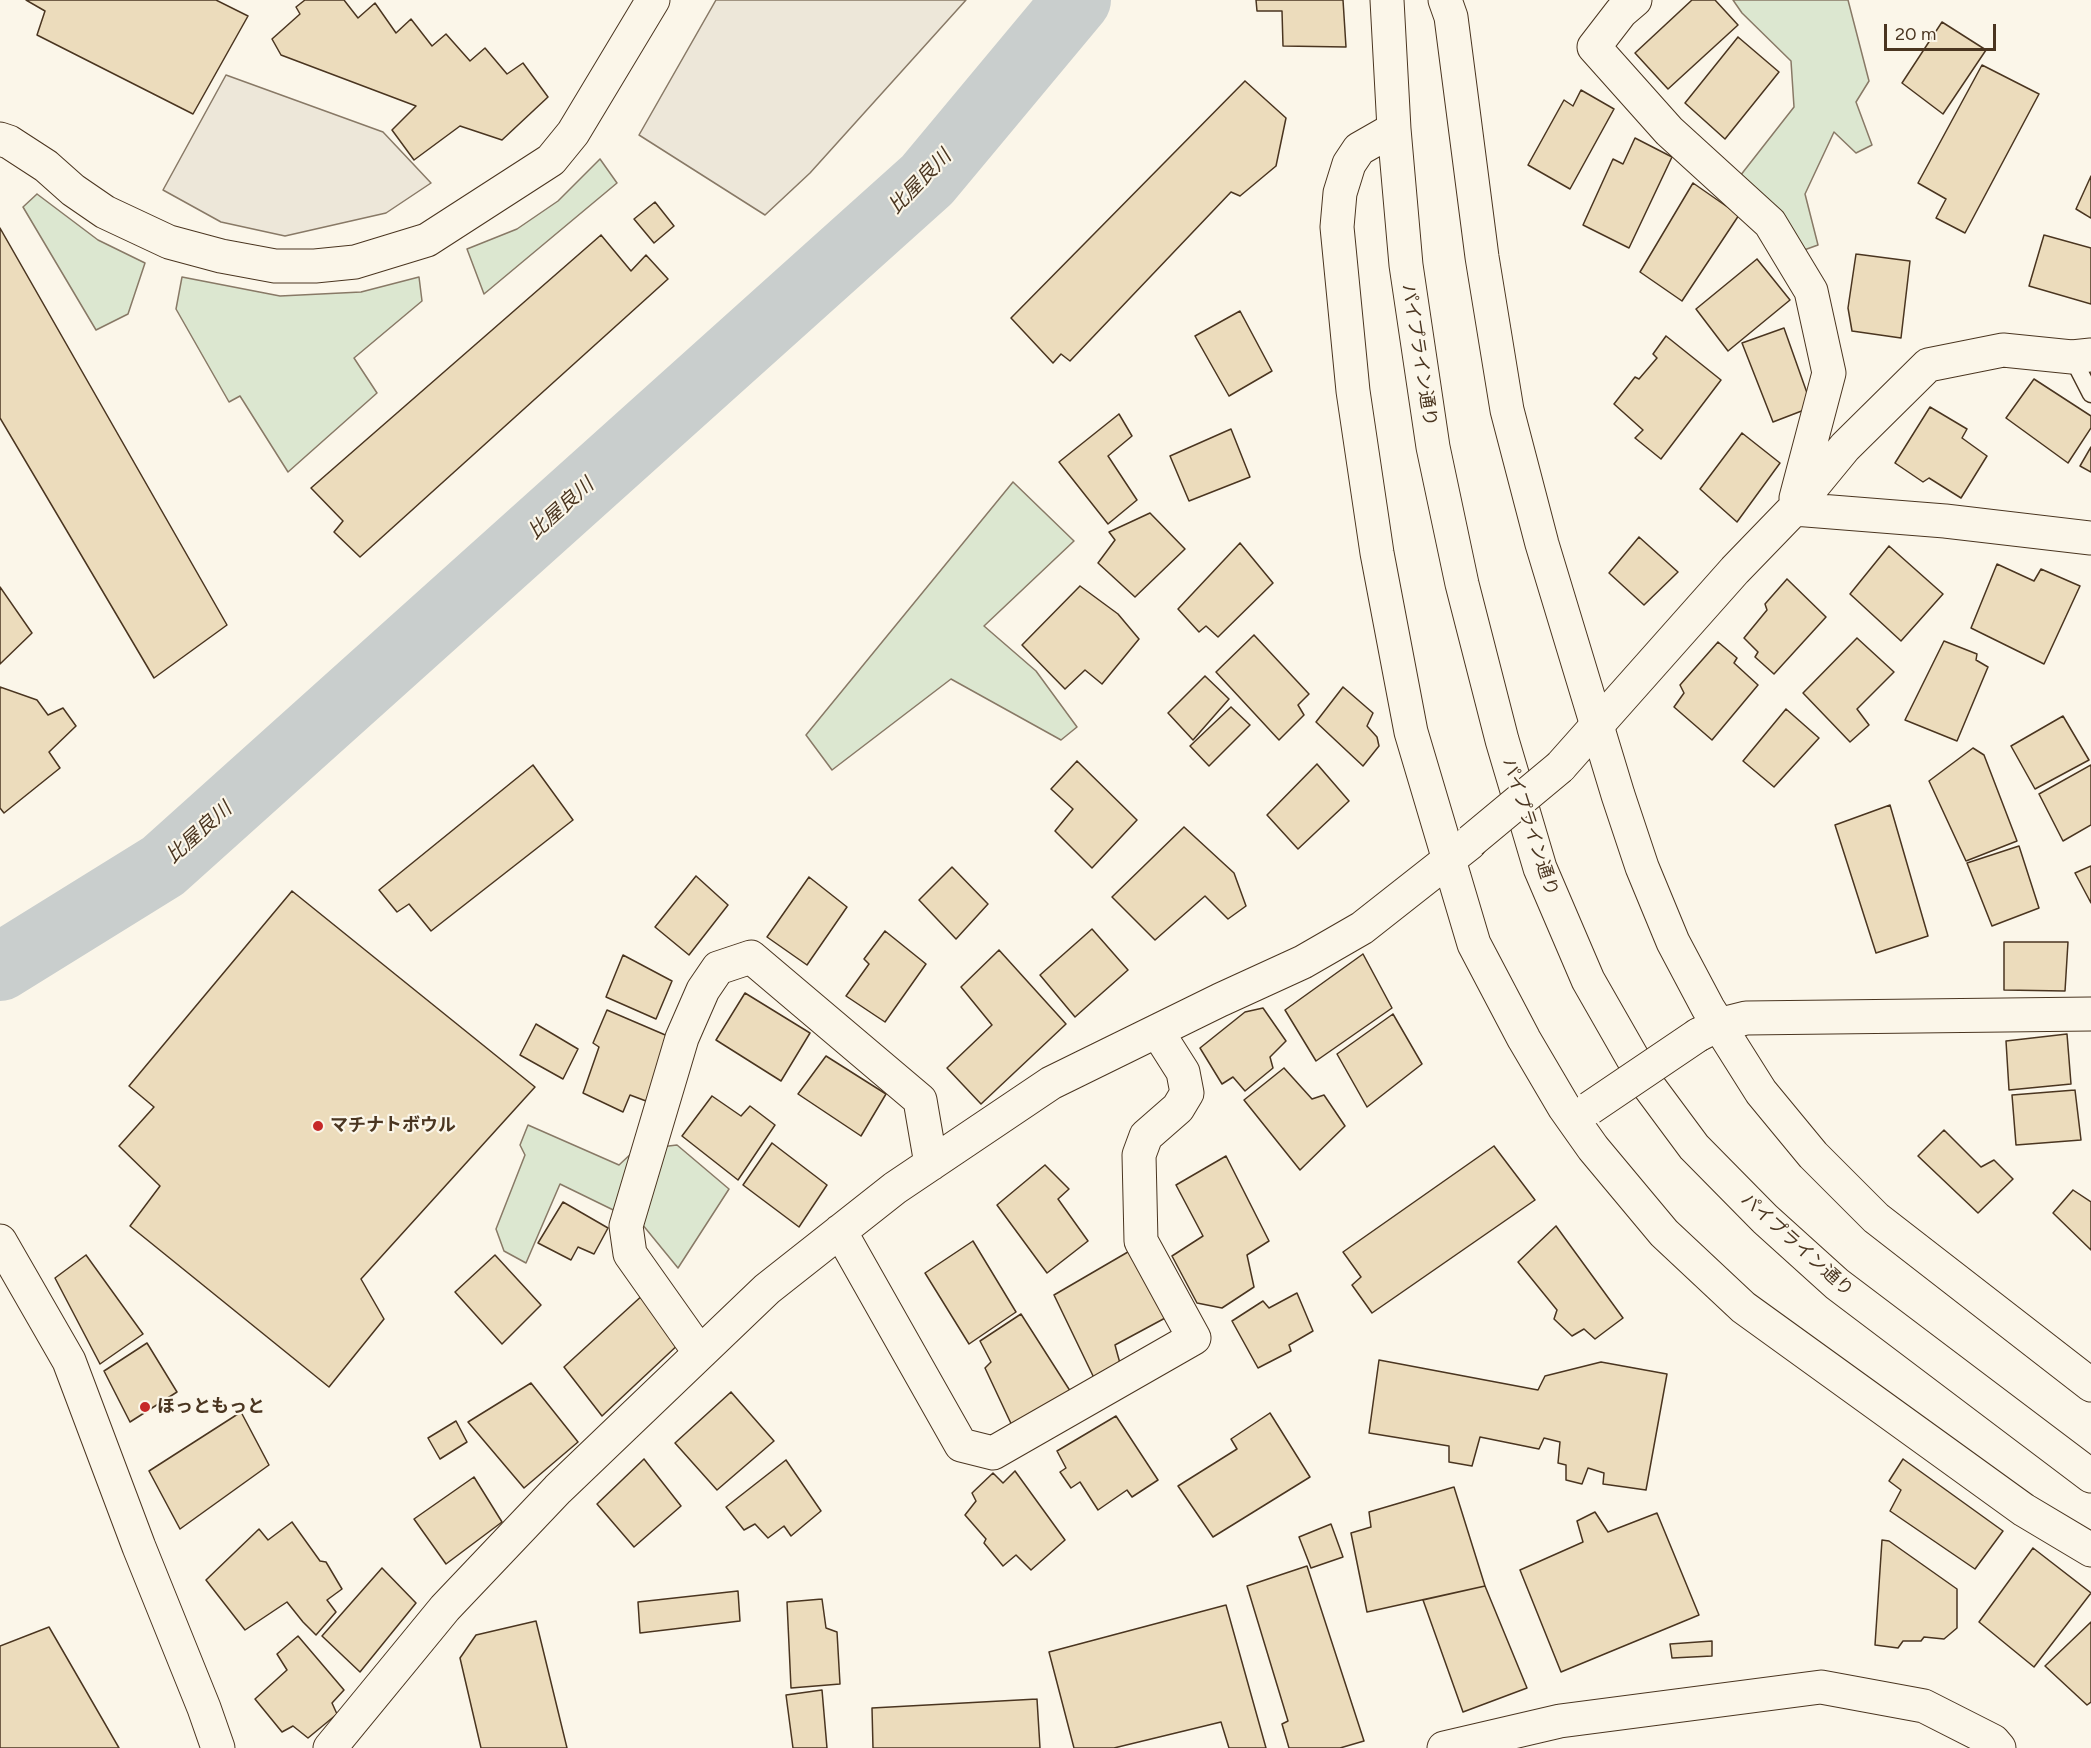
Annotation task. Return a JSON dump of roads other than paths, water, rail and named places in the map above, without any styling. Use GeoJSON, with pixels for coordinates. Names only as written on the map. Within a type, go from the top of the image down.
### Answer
{"type":"FeatureCollection","features":[{"type":"Feature","properties":{"kind":"street"},"geometry":{"type":"LineString","coordinates":[[0,139],[9,142],[46,166],[73,190],[105,212],[169,242],[221,256],[275,266],[315,266],[354,262],[427,240],[551,160],[573,134],[653,0]]}},
{"type":"Feature","properties":{"kind":"street","name":"パイプライン通り"},"geometry":{"type":"LineString","coordinates":[[1387,0],[1394,129],[1406,265],[1433,447],[1462,584],[1502,740],[1540,868],[1588,980],[1648,1085],[1667,1112],[1694,1147],[1765,1220],[1837,1284],[2091,1476]]}},
{"type":"Feature","properties":{"kind":"street"},"geometry":{"type":"LineString","coordinates":[[1445,0],[1451,17],[1482,257],[1507,410],[1542,544],[1618,795],[1647,878],[1708,1030],[1813,1155],[1876,1218],[2091,1385]]}},
{"type":"Feature","properties":{"kind":"street"},"geometry":{"type":"LineString","coordinates":[[1635,0],[1621,12],[1594,47],[1669,130],[1770,223],[1810,291],[1828,373],[1794,509]]}},
{"type":"Feature","properties":{"kind":"street"},"geometry":{"type":"LineString","coordinates":[[1394,129],[1359,148],[1349,164],[1340,193],[1337,226],[1353,392],[1377,553],[1411,732],[1460,851],[1474,944],[1524,1039],[1581,1114],[1593,1148],[1664,1233],[1743,1307],[2024,1510],[2091,1550]]}},
{"type":"Feature","properties":{"kind":"street"},"geometry":{"type":"LineString","coordinates":[[330,1748],[445,1608],[558,1489],[767,1289],[894,1188],[1051,1083],[1303,962],[1362,928],[1460,851],[1560,766],[1735,570],[1794,509],[1845,447],[1928,365],[2003,350],[2082,356]]}},
{"type":"Feature","properties":{"kind":"street"},"geometry":{"type":"LineString","coordinates":[[1794,509],[1945,520],[2091,538]]}},
{"type":"Feature","properties":{"kind":"street"},"geometry":{"type":"LineString","coordinates":[[700,1353],[630,1254],[626,1226],[682,1038],[704,990],[718,968],[751,957],[920,1100],[931,1164]]}},
{"type":"Feature","properties":{"kind":"street"},"geometry":{"type":"LineString","coordinates":[[1581,1114],[1708,1030],[1746,1018],[2091,1014]]}},
{"type":"Feature","properties":{"kind":"street"},"geometry":{"type":"LineString","coordinates":[[840,1231],[961,1445],[993,1453],[1194,1338],[1141,1241],[1139,1155],[1146,1136],[1178,1108],[1187,1093],[1183,1072],[1157,1031]]}},
{"type":"Feature","properties":{"kind":"street"},"geometry":{"type":"LineString","coordinates":[[0,1241],[69,1361],[218,1748]]}},
{"type":"Feature","properties":{"kind":"street"},"geometry":{"type":"LineString","coordinates":[[1444,1748],[1556,1735],[1821,1687],[1924,1706],[1993,1742],[1999,1748]]}},
{"type":"Feature","properties":{"kind":"lane"},"geometry":{"type":"LineString","coordinates":[[2082,356],[2091,394]]}},
{"type":"Feature","properties":{"kind":"waterway","name":"比屋良川"},"geometry":{"type":"LineString","coordinates":[[0,967],[163,866],[927,180],[1077,0]]}},
{"type":"Feature","properties":{"kind":"place","name":"マチナトボウル"},"geometry":{"type":"Point","coordinates":[318,1126]}},
{"type":"Feature","properties":{"kind":"place","name":"ほっともっと"},"geometry":{"type":"Point","coordinates":[145,1407]}}]}
